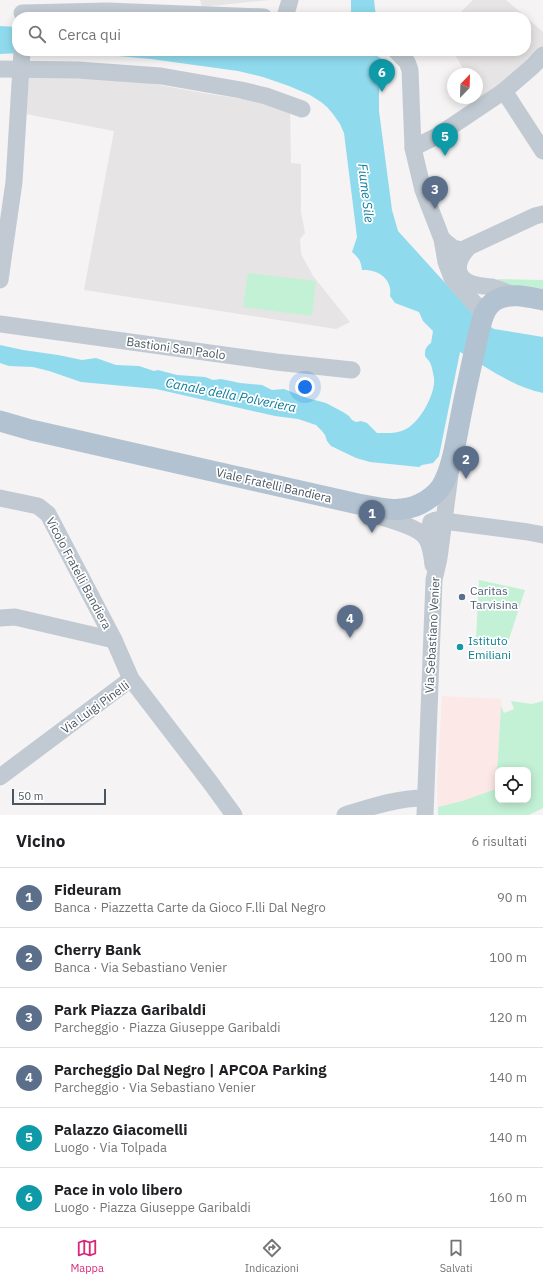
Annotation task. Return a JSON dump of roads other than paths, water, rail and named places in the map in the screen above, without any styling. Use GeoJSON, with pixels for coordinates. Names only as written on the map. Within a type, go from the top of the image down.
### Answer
{"type":"FeatureCollection","features":[{"type":"Feature","properties":{"kind":"main road"},"geometry":{"type":"LineString","coordinates":[[484,314],[486,309],[496,300],[505,296],[543,300]]}},
{"type":"Feature","properties":{"kind":"main road","name":"Viale Fratelli Bandiera"},"geometry":{"type":"LineString","coordinates":[[0,421],[30,430],[378,508],[397,510],[407,508],[421,504],[429,499],[441,487],[445,480],[452,456],[466,387],[484,314]]}},
{"type":"Feature","properties":{"kind":"main road"},"geometry":{"type":"LineString","coordinates":[[0,430],[30,430]]}},
{"type":"Feature","properties":{"kind":"street"},"geometry":{"type":"LineString","coordinates":[[286,12],[290,0]]}},
{"type":"Feature","properties":{"kind":"street"},"geometry":{"type":"LineString","coordinates":[[22,10],[105,6],[192,12]]}},
{"type":"Feature","properties":{"kind":"street"},"geometry":{"type":"LineString","coordinates":[[413,148],[437,136],[504,90],[533,66],[543,55]]}},
{"type":"Feature","properties":{"kind":"street"},"geometry":{"type":"LineString","coordinates":[[401,56],[407,62],[410,70],[413,148],[423,190],[442,239],[446,262],[452,278],[484,314]]}},
{"type":"Feature","properties":{"kind":"street"},"geometry":{"type":"LineString","coordinates":[[0,280],[14,182],[22,59]]}},
{"type":"Feature","properties":{"kind":"street"},"geometry":{"type":"LineString","coordinates":[[0,69],[22,59],[78,70],[161,76],[247,92],[272,98],[302,109]]}},
{"type":"Feature","properties":{"kind":"street"},"geometry":{"type":"LineString","coordinates":[[504,90],[543,151]]}},
{"type":"Feature","properties":{"kind":"street"},"geometry":{"type":"LineString","coordinates":[[442,239],[453,248],[462,250],[467,249],[535,216],[543,214]]}},
{"type":"Feature","properties":{"kind":"street"},"geometry":{"type":"LineString","coordinates":[[467,249],[461,256],[458,264],[458,269],[462,277],[471,284],[492,287],[516,296]]}},
{"type":"Feature","properties":{"kind":"street","name":"Bastioni San Paolo"},"geometry":{"type":"LineString","coordinates":[[0,324],[268,361],[352,370]]}},
{"type":"Feature","properties":{"kind":"street","name":"Via Sebastiano Venier"},"geometry":{"type":"LineString","coordinates":[[425,815],[434,580],[439,558],[430,529],[452,456]]}},
{"type":"Feature","properties":{"kind":"street"},"geometry":{"type":"LineString","coordinates":[[302,491],[430,529],[528,532],[543,536]]}},
{"type":"Feature","properties":{"kind":"street","name":"Vicolo Fratelli Bandiera"},"geometry":{"type":"LineString","coordinates":[[0,498],[38,506],[48,514],[114,640],[131,679]]}},
{"type":"Feature","properties":{"kind":"street"},"geometry":{"type":"LineString","coordinates":[[0,618],[15,617],[114,640]]}},
{"type":"Feature","properties":{"kind":"street","name":"Via Luigi Pinelli"},"geometry":{"type":"LineString","coordinates":[[0,778],[131,679],[234,815]]}},
{"type":"Feature","properties":{"kind":"street"},"geometry":{"type":"LineString","coordinates":[[345,815],[394,801],[409,798],[425,798]]}},
{"type":"Feature","properties":{"kind":"water"},"geometry":{"type":"Polygon","coordinates":[[[351,0],[374,0],[375,12],[351,12],[351,0]]]}},
{"type":"Feature","properties":{"kind":"water"},"geometry":{"type":"Polygon","coordinates":[[[0,26],[12,27],[12,53],[0,54],[0,26]]]}},
{"type":"Feature","properties":{"kind":"water"},"geometry":{"type":"Polygon","coordinates":[[[118,56],[377,56],[382,59],[383,65],[379,92],[379,111],[392,210],[398,231],[476,317],[494,329],[543,337],[543,393],[521,386],[500,376],[460,352],[439,456],[433,463],[419,467],[370,462],[356,458],[331,446],[325,435],[316,425],[298,419],[275,416],[156,389],[81,382],[33,367],[9,366],[0,363],[0,345],[82,360],[96,358],[116,365],[139,366],[154,371],[158,370],[177,375],[205,377],[213,380],[221,379],[240,383],[262,385],[272,390],[284,389],[307,398],[326,403],[343,412],[356,422],[361,421],[367,423],[377,433],[398,432],[410,427],[421,415],[429,400],[434,385],[434,378],[432,367],[425,356],[425,351],[431,343],[433,331],[423,321],[419,312],[395,303],[390,296],[387,280],[379,273],[374,271],[362,270],[359,260],[352,252],[357,237],[344,133],[333,114],[321,102],[310,95],[263,77],[238,71],[118,56]]]}},
{"type":"Feature","properties":{"kind":"place","name":"Pace in volo libero"},"geometry":{"type":"Point","coordinates":[382,92]}},
{"type":"Feature","properties":{"kind":"place","name":"Palazzo Giacomelli"},"geometry":{"type":"Point","coordinates":[445,156]}},
{"type":"Feature","properties":{"kind":"place","name":"Park Piazza Garibaldi"},"geometry":{"type":"Point","coordinates":[435,209]}},
{"type":"Feature","properties":{"kind":"place","name":"Cherry Bank"},"geometry":{"type":"Point","coordinates":[466,479]}},
{"type":"Feature","properties":{"kind":"place","name":"Fideuram"},"geometry":{"type":"Point","coordinates":[372,533]}},
{"type":"Feature","properties":{"kind":"place","name":"Caritas Tarvisina"},"geometry":{"type":"Point","coordinates":[462,597]}},
{"type":"Feature","properties":{"kind":"place","name":"Parcheggio Dal Negro | APCOA Parking"},"geometry":{"type":"Point","coordinates":[350,638]}},
{"type":"Feature","properties":{"kind":"place","name":"Istituto Emiliani"},"geometry":{"type":"Point","coordinates":[460,647]}},
{"type":"Feature","properties":{"kind":"water label","name":"Fiume Sile"},"geometry":{"type":"Point","coordinates":[366,193]}},
{"type":"Feature","properties":{"kind":"water label","name":"Canale della Polveriera"},"geometry":{"type":"Point","coordinates":[231,395]}}]}
